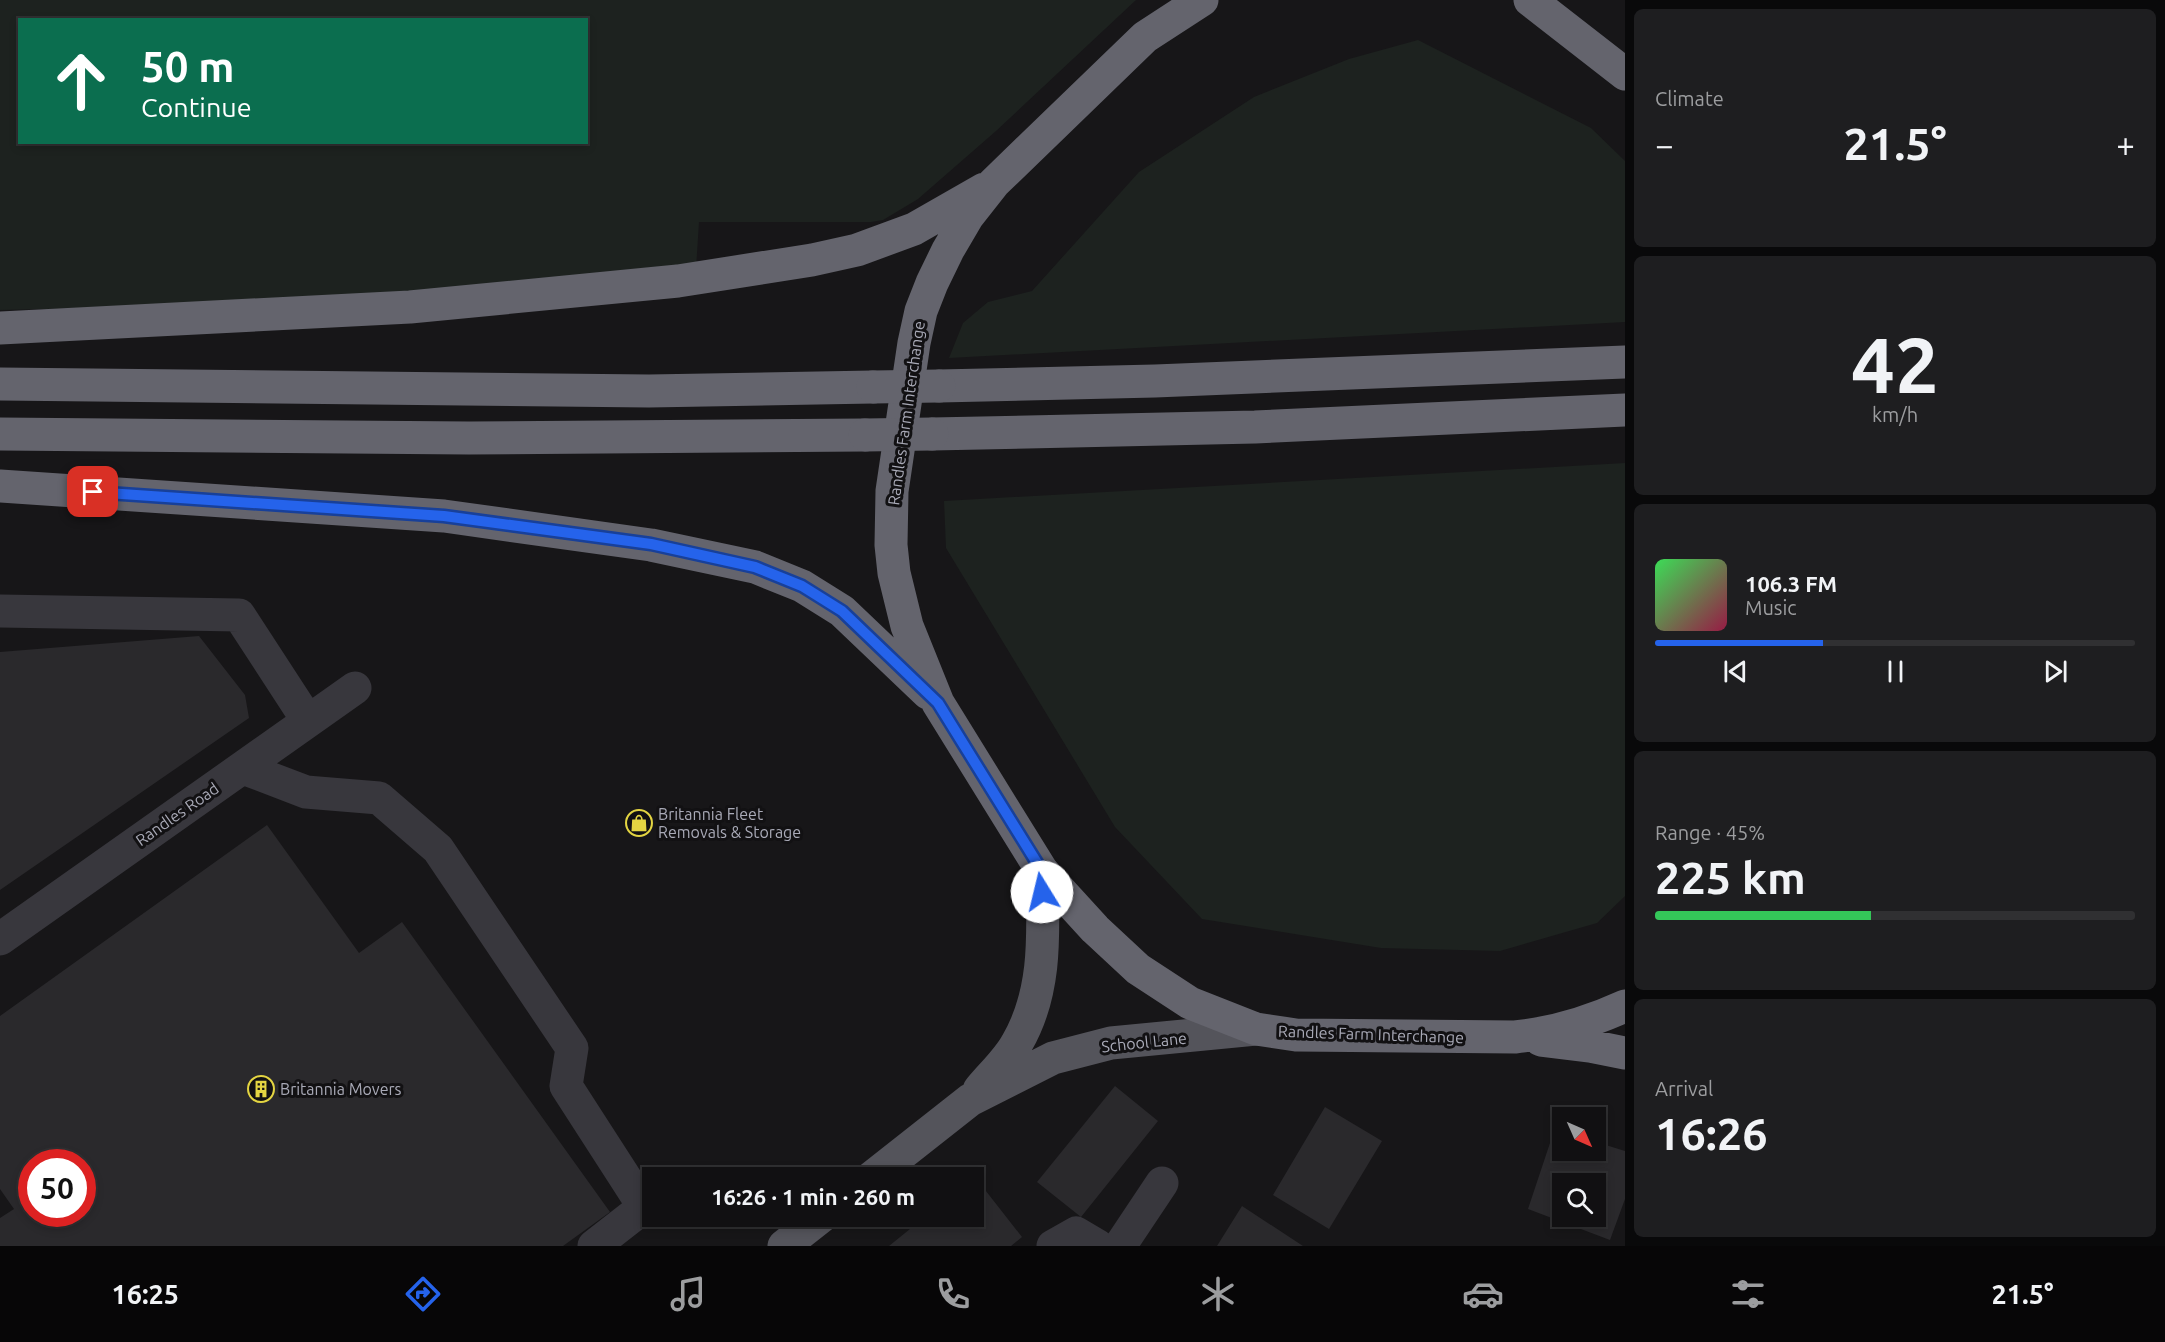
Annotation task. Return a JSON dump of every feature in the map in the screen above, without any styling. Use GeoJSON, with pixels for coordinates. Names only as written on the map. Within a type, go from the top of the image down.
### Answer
{"type":"FeatureCollection","features":[{"type":"Feature","properties":{"kind":"highway"},"geometry":{"type":"LineString","coordinates":[[1145,37],[1180,0]]}},
{"type":"Feature","properties":{"kind":"highway","name":"Randles Farm Interchange"},"geometry":{"type":"LineString","coordinates":[[1202,0],[1145,37],[994,183],[968,216],[948,250],[921,311],[914,343],[892,491],[891,545],[900,600],[907,626],[938,703],[1042,871],[1095,929],[1138,969],[1190,1003],[1256,1029],[1296,1035],[1515,1037],[1563,1029],[1625,1006]]}},
{"type":"Feature","properties":{"kind":"highway"},"geometry":{"type":"LineString","coordinates":[[1534,1],[1625,74]]}},
{"type":"Feature","properties":{"kind":"highway"},"geometry":{"type":"LineString","coordinates":[[0,328],[410,307],[678,281],[812,260],[857,250],[914,229],[994,183]]}},
{"type":"Feature","properties":{"kind":"highway"},"geometry":{"type":"LineString","coordinates":[[0,384],[649,391],[1179,380],[1625,362]]}},
{"type":"Feature","properties":{"kind":"highway"},"geometry":{"type":"LineString","coordinates":[[0,434],[457,438],[865,435],[1255,427],[1625,410]]}},
{"type":"Feature","properties":{"kind":"highway"},"geometry":{"type":"LineString","coordinates":[[0,486],[444,516],[651,544],[755,567],[802,586],[842,611],[938,703]]}},
{"type":"Feature","properties":{"kind":"highway"},"geometry":{"type":"LineString","coordinates":[[1515,1037],[1590,1046],[1625,1053]]}},
{"type":"Feature","properties":{"kind":"main road","name":"School Lane"},"geometry":{"type":"LineString","coordinates":[[886,1167],[970,1100],[1017,1044],[1034,1006],[1043,956],[1042,871]]}},
{"type":"Feature","properties":{"kind":"main road","name":"School Lane"},"geometry":{"type":"LineString","coordinates":[[970,1100],[1053,1058],[1102,1045],[1256,1029]]}},
{"type":"Feature","properties":{"kind":"main road"},"geometry":{"type":"LineString","coordinates":[[784,1246],[808,1227]]}},
{"type":"Feature","properties":{"kind":"street"},"geometry":{"type":"LineString","coordinates":[[0,611],[239,615],[308,721]]}},
{"type":"Feature","properties":{"kind":"street","name":"Randles Road"},"geometry":{"type":"LineString","coordinates":[[0,939],[355,688]]}},
{"type":"Feature","properties":{"kind":"street"},"geometry":{"type":"LineString","coordinates":[[243,768],[306,792],[379,798],[438,849],[572,1048],[566,1086],[644,1207],[594,1246]]}},
{"type":"Feature","properties":{"kind":"street"},"geometry":{"type":"LineString","coordinates":[[1120,1246],[1162,1183]]}},
{"type":"Feature","properties":{"kind":"street"},"geometry":{"type":"LineString","coordinates":[[1053,1246],[1076,1233],[1098,1246]]}},
{"type":"Feature","properties":{"kind":"shaded area"},"geometry":{"type":"Polygon","coordinates":[[[0,0],[1136,0],[996,131],[918,199],[883,220],[871,222],[699,222],[696,269],[287,302],[0,310],[0,0]]]}},
{"type":"Feature","properties":{"kind":"shaded area"},"geometry":{"type":"Polygon","coordinates":[[[1418,40],[1591,128],[1625,161],[1625,322],[949,358],[963,323],[988,302],[1032,291],[1139,172],[1254,97],[1349,59],[1418,40]]]}},
{"type":"Feature","properties":{"kind":"shaded area"},"geometry":{"type":"Polygon","coordinates":[[[1625,463],[1625,896],[1597,923],[1500,951],[1381,948],[1202,919],[1115,827],[946,548],[944,501],[1625,463]]]}},
{"type":"Feature","properties":{"kind":"building"},"geometry":{"type":"Polygon","coordinates":[[[199,636],[245,695],[249,718],[0,890],[0,652],[199,636]]]}},
{"type":"Feature","properties":{"kind":"building","name":"Britannia Movers"},"geometry":{"type":"Polygon","coordinates":[[[267,825],[359,953],[402,922],[610,1212],[563,1246],[0,1246],[0,1218],[14,1209],[0,1189],[0,1016],[267,825]]]}},
{"type":"Feature","properties":{"kind":"building"},"geometry":{"type":"Polygon","coordinates":[[[1115,1086],[1158,1121],[1081,1217],[1037,1182],[1115,1086]]]}},
{"type":"Feature","properties":{"kind":"building"},"geometry":{"type":"Polygon","coordinates":[[[1325,1107],[1382,1141],[1329,1229],[1273,1195],[1325,1107]]]}},
{"type":"Feature","properties":{"kind":"building"},"geometry":{"type":"Polygon","coordinates":[[[1552,1137],[1552,1161],[1606,1161],[1606,1145],[1625,1151],[1625,1199],[1610,1240],[1576,1227],[1606,1227],[1606,1173],[1552,1173],[1552,1218],[1528,1209],[1552,1137]]]}},
{"type":"Feature","properties":{"kind":"building"},"geometry":{"type":"Polygon","coordinates":[[[984,1188],[1022,1237],[1011,1246],[889,1246],[912,1227],[984,1227],[984,1188]]]}},
{"type":"Feature","properties":{"kind":"building"},"geometry":{"type":"Polygon","coordinates":[[[1242,1206],[1303,1246],[1217,1246],[1242,1206]]]}},
{"type":"Feature","properties":{"kind":"place","name":"Britannia Fleet Removals & Storage"},"geometry":{"type":"Point","coordinates":[639,823]}},
{"type":"Feature","properties":{"kind":"place","name":"Britannia Movers"},"geometry":{"type":"Point","coordinates":[261,1089]}},
{"type":"Feature","properties":{"kind":"route"},"geometry":{"type":"LineString","coordinates":[[93,492],[444,516],[651,544],[755,567],[802,586],[842,611],[938,703],[1042,871],[1042,892]]}}]}
